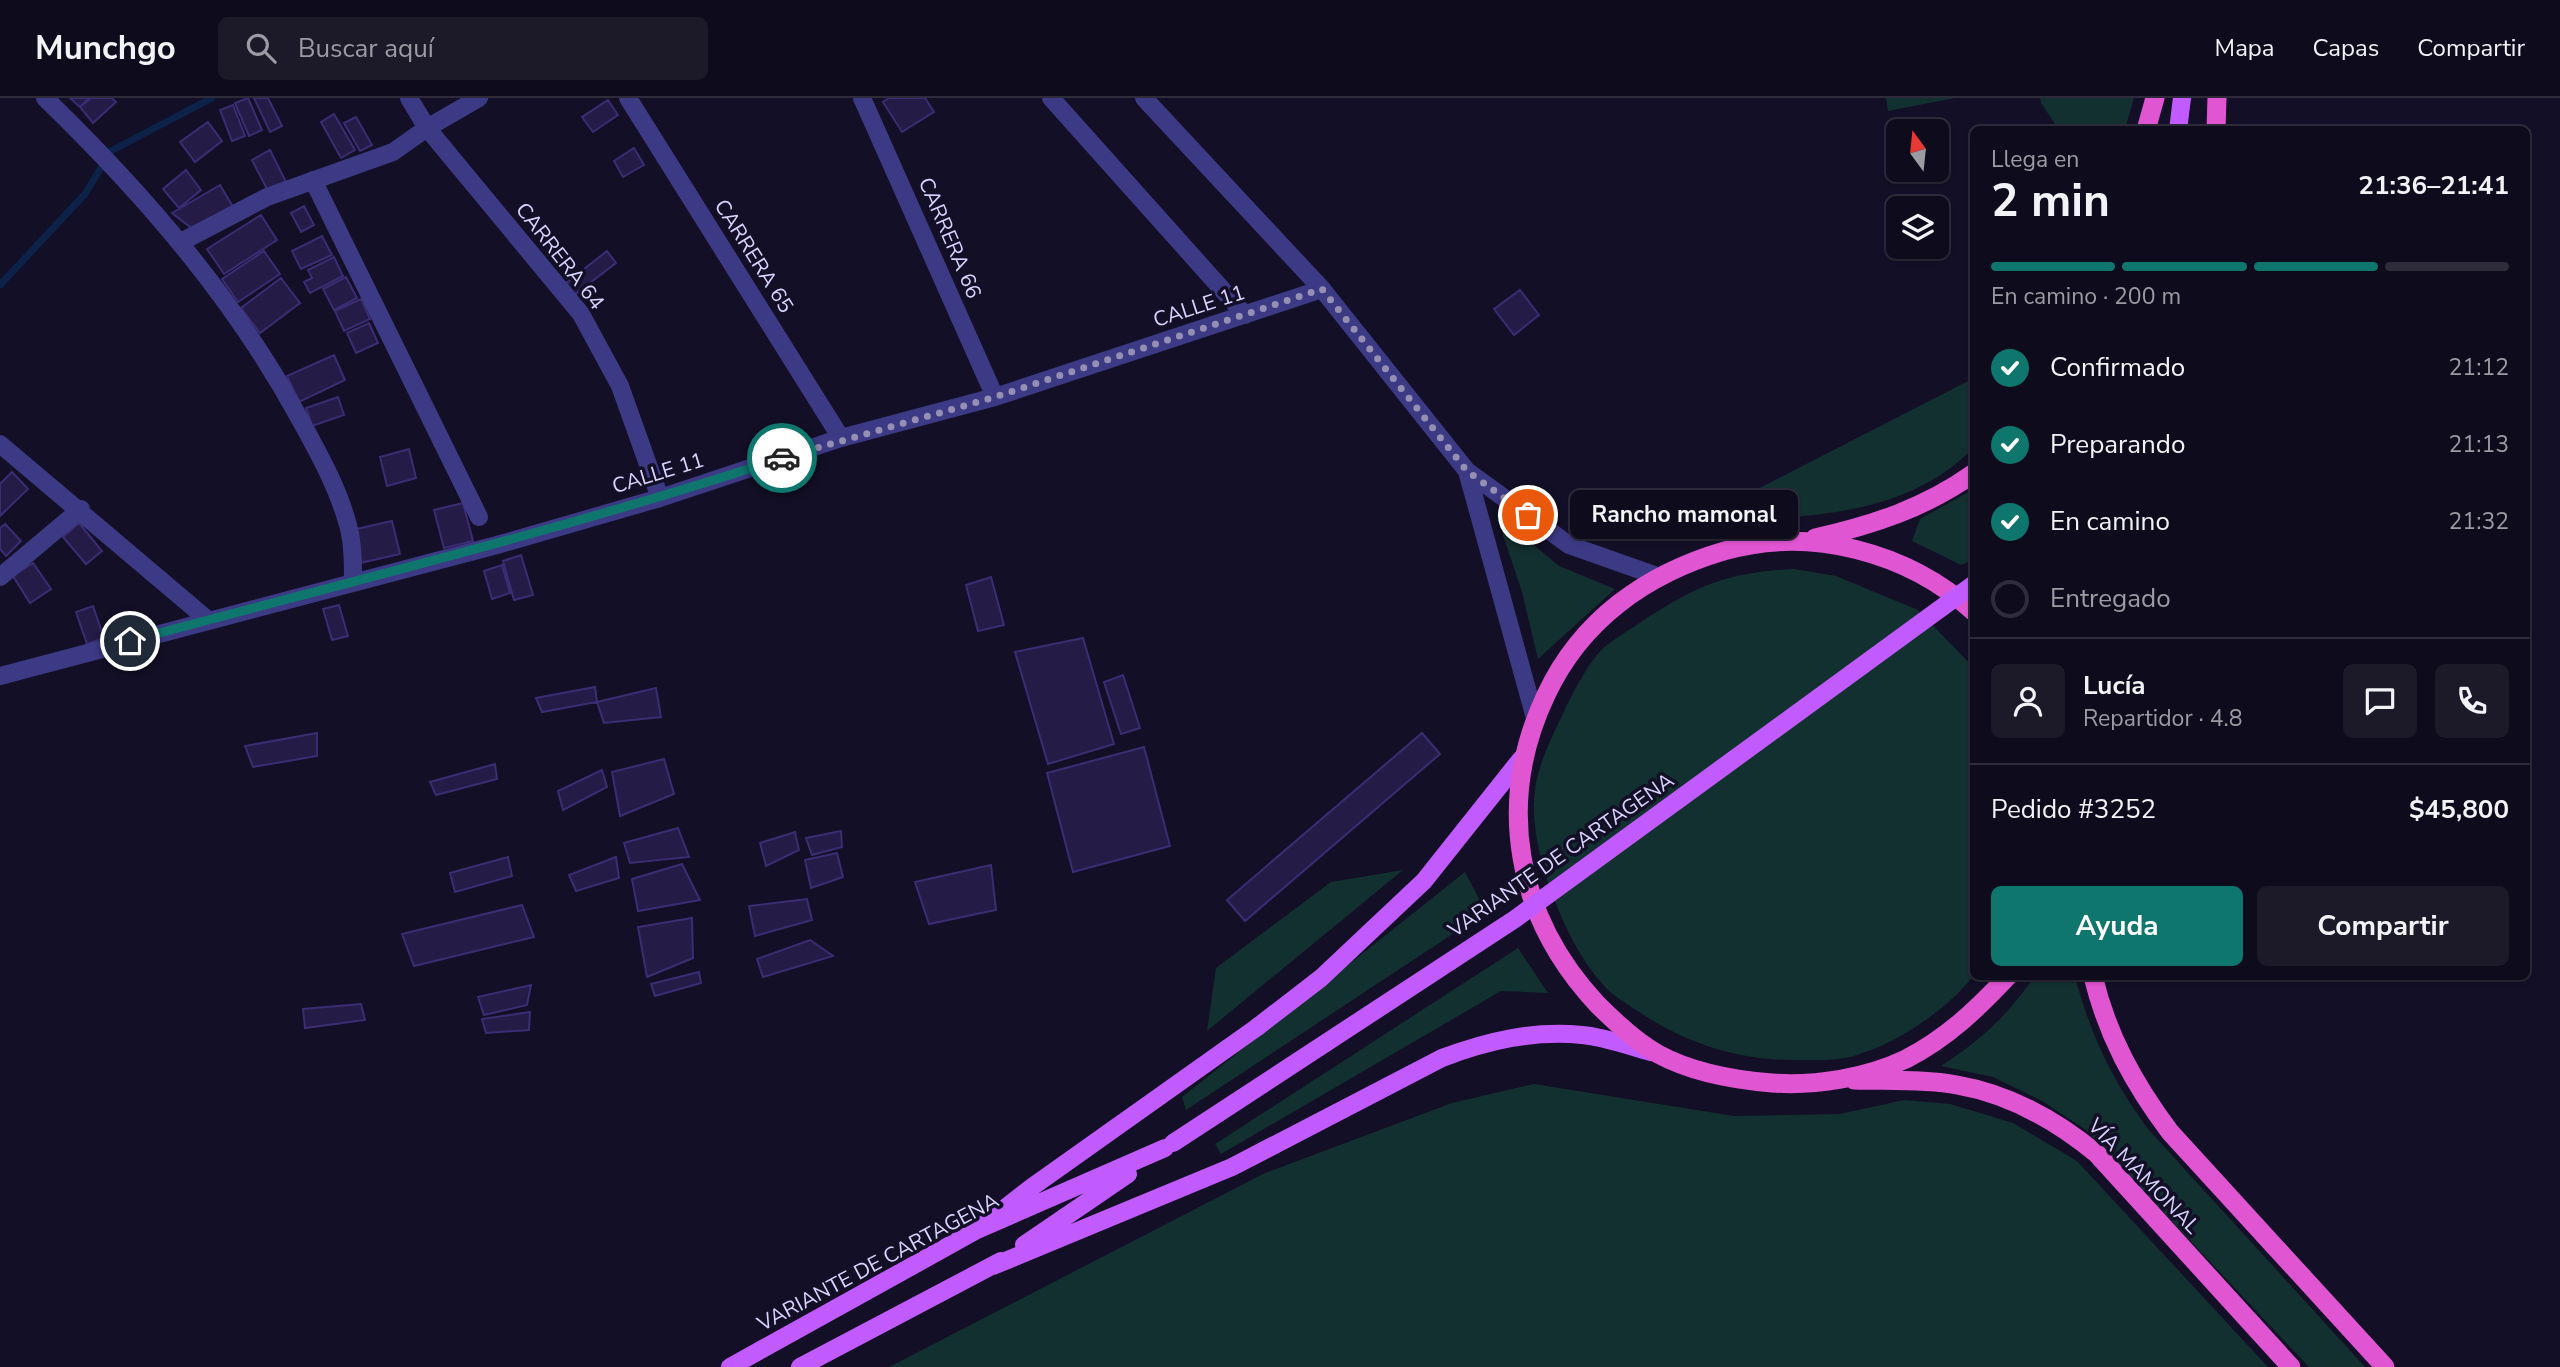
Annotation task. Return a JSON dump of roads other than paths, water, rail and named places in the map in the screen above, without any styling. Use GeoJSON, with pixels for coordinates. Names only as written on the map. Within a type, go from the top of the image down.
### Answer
{"type":"FeatureCollection","features":[{"type":"Feature","properties":{"kind":"highway"},"geometry":{"type":"LineString","coordinates":[[2147,126],[2155,98]]}},
{"type":"Feature","properties":{"kind":"highway"},"geometry":{"type":"LineString","coordinates":[[2216,126],[2217,98]]}},
{"type":"Feature","properties":{"kind":"highway"},"geometry":{"type":"LineString","coordinates":[[1970,476],[1949,491],[1912,510],[1872,526],[1803,541],[1743,545],[1686,562],[1657,576],[1617,603],[1583,636],[1555,675],[1535,718],[1521,759],[1517,817],[1524,874],[1542,928],[1572,976],[1611,1018],[1657,1054],[1701,1070],[1746,1081],[1793,1084],[1839,1080],[1905,1059],[1964,1023],[2004,980]]}},
{"type":"Feature","properties":{"kind":"highway"},"geometry":{"type":"LineString","coordinates":[[1803,541],[1856,549],[1908,567],[1954,594],[1970,608]]}},
{"type":"Feature","properties":{"kind":"highway"},"geometry":{"type":"LineString","coordinates":[[2094,980],[2115,1042],[2138,1090],[2170,1132],[2385,1367]]}},
{"type":"Feature","properties":{"kind":"highway","name":"VÍA MAMONAL"},"geometry":{"type":"LineString","coordinates":[[1839,1080],[1958,1085],[2027,1108],[2068,1130],[2097,1154],[2291,1367]]}},
{"type":"Feature","properties":{"kind":"main road"},"geometry":{"type":"LineString","coordinates":[[2178,126],[2182,98]]}},
{"type":"Feature","properties":{"kind":"main road","name":"VARIANTE DE CARTAGENA"},"geometry":{"type":"LineString","coordinates":[[800,1367],[993,1266],[1169,1146],[1515,919],[1970,587]]}},
{"type":"Feature","properties":{"kind":"main road"},"geometry":{"type":"LineString","coordinates":[[978,1230],[1032,1187],[1256,1028],[1321,978],[1424,881],[1521,759]]}},
{"type":"Feature","properties":{"kind":"main road"},"geometry":{"type":"LineString","coordinates":[[993,1266],[1232,1167],[1442,1058],[1477,1045],[1518,1036],[1584,1035],[1657,1054]]}},
{"type":"Feature","properties":{"kind":"main road","name":"VARIANTE DE CARTAGENA"},"geometry":{"type":"LineString","coordinates":[[730,1367],[978,1230],[1169,1146]]}},
{"type":"Feature","properties":{"kind":"street"},"geometry":{"type":"LineString","coordinates":[[45,98],[117,168],[181,242],[250,336],[287,395],[330,475],[348,526],[354,583]]}},
{"type":"Feature","properties":{"kind":"street","name":"CARRERA 64"},"geometry":{"type":"LineString","coordinates":[[409,98],[427,128],[581,314],[620,386],[660,498]]}},
{"type":"Feature","properties":{"kind":"street"},"geometry":{"type":"LineString","coordinates":[[181,242],[267,197],[355,168],[393,152],[427,128],[479,98]]}},
{"type":"Feature","properties":{"kind":"street","name":"CARRERA 65"},"geometry":{"type":"LineString","coordinates":[[628,98],[841,438]]}},
{"type":"Feature","properties":{"kind":"street","name":"CARRERA 66"},"geometry":{"type":"LineString","coordinates":[[862,98],[995,397]]}},
{"type":"Feature","properties":{"kind":"street"},"geometry":{"type":"LineString","coordinates":[[1051,98],[1245,315]]}},
{"type":"Feature","properties":{"kind":"street"},"geometry":{"type":"LineString","coordinates":[[1144,98],[1322,289],[1467,471],[1569,545],[1657,576]]}},
{"type":"Feature","properties":{"kind":"street"},"geometry":{"type":"LineString","coordinates":[[313,180],[479,517]]}},
{"type":"Feature","properties":{"kind":"street","name":"CALLE 11"},"geometry":{"type":"LineString","coordinates":[[0,676],[354,583],[660,498],[841,438],[995,397],[1322,289]]}},
{"type":"Feature","properties":{"kind":"street"},"geometry":{"type":"LineString","coordinates":[[0,444],[81,509],[208,620]]}},
{"type":"Feature","properties":{"kind":"street"},"geometry":{"type":"LineString","coordinates":[[1467,471],[1535,718]]}},
{"type":"Feature","properties":{"kind":"street"},"geometry":{"type":"LineString","coordinates":[[0,577],[81,509]]}},
{"type":"Feature","properties":{"kind":"waterway"},"geometry":{"type":"LineString","coordinates":[[0,285],[85,194],[111,151],[212,98]]}},
{"type":"Feature","properties":{"kind":"place","name":"Rancho mamonal"},"geometry":{"type":"Point","coordinates":[1528,515]}}]}
